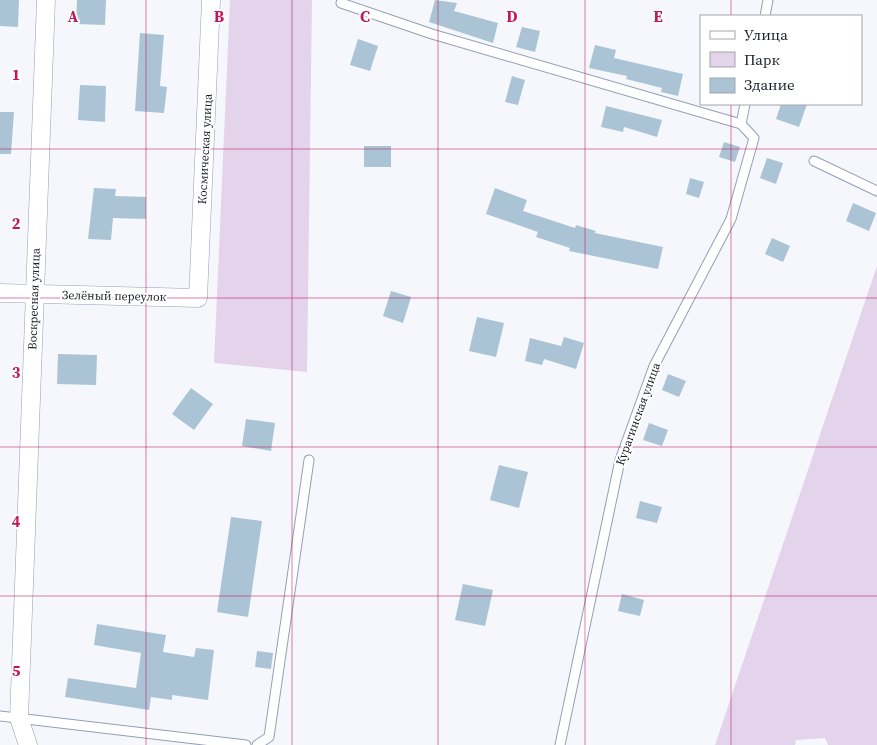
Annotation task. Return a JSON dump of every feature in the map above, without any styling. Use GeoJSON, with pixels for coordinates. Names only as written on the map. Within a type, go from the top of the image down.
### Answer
{"type":"FeatureCollection","features":[{"type":"Feature","properties":{"kind":"street","name":"Воскресная улица"},"geometry":{"type":"LineString","coordinates":[[18,718],[46,0]]}},
{"type":"Feature","properties":{"kind":"street","name":"Космическая улица"},"geometry":{"type":"LineString","coordinates":[[198,298],[211,0]]}},
{"type":"Feature","properties":{"kind":"street","name":"Зелёный переулок"},"geometry":{"type":"LineString","coordinates":[[0,293],[198,298]]}},
{"type":"Feature","properties":{"kind":"street"},"geometry":{"type":"LineString","coordinates":[[18,718],[28,745]]}},
{"type":"Feature","properties":{"kind":"lane"},"geometry":{"type":"LineString","coordinates":[[765,15],[768,0]]}},
{"type":"Feature","properties":{"kind":"lane"},"geometry":{"type":"LineString","coordinates":[[341,3],[432,34],[741,124],[745,105]]}},
{"type":"Feature","properties":{"kind":"lane","name":"Курагинская улица"},"geometry":{"type":"LineString","coordinates":[[560,745],[620,460],[654,366],[731,219],[754,138],[741,124]]}},
{"type":"Feature","properties":{"kind":"lane"},"geometry":{"type":"LineString","coordinates":[[814,161],[877,191]]}},
{"type":"Feature","properties":{"kind":"lane"},"geometry":{"type":"LineString","coordinates":[[258,745],[268,737],[309,460]]}},
{"type":"Feature","properties":{"kind":"lane"},"geometry":{"type":"LineString","coordinates":[[0,716],[246,745]]}},
{"type":"Feature","properties":{"kind":"green space"},"geometry":{"type":"Polygon","coordinates":[[[230,0],[312,0],[307,372],[214,363],[230,0]]]}},
{"type":"Feature","properties":{"kind":"green space"},"geometry":{"type":"Polygon","coordinates":[[[877,266],[877,745],[828,745],[825,738],[796,740],[795,745],[715,745],[877,266]]]}},
{"type":"Feature","properties":{"kind":"building"},"geometry":{"type":"Polygon","coordinates":[[[0,0],[19,0],[18,27],[0,26],[0,0]]]}},
{"type":"Feature","properties":{"kind":"building"},"geometry":{"type":"Polygon","coordinates":[[[77,0],[106,0],[105,25],[76,24],[77,0]]]}},
{"type":"Feature","properties":{"kind":"building"},"geometry":{"type":"Polygon","coordinates":[[[435,0],[457,3],[454,11],[498,23],[493,43],[429,22],[435,0]]]}},
{"type":"Feature","properties":{"kind":"building"},"geometry":{"type":"Polygon","coordinates":[[[522,27],[540,31],[535,52],[516,47],[522,27]]]}},
{"type":"Feature","properties":{"kind":"building"},"geometry":{"type":"Polygon","coordinates":[[[140,33],[164,35],[160,86],[167,87],[164,113],[135,111],[140,33]]]}},
{"type":"Feature","properties":{"kind":"building"},"geometry":{"type":"Polygon","coordinates":[[[358,39],[378,46],[370,71],[350,65],[358,39]]]}},
{"type":"Feature","properties":{"kind":"building"},"geometry":{"type":"Polygon","coordinates":[[[595,45],[616,50],[614,58],[683,74],[678,96],[661,92],[662,88],[626,79],[627,76],[589,68],[595,45]]]}},
{"type":"Feature","properties":{"kind":"building"},"geometry":{"type":"Polygon","coordinates":[[[512,76],[525,80],[518,105],[505,102],[512,76]]]}},
{"type":"Feature","properties":{"kind":"building"},"geometry":{"type":"Polygon","coordinates":[[[80,85],[106,86],[105,122],[78,120],[80,85]]]}},
{"type":"Feature","properties":{"kind":"building"},"geometry":{"type":"Polygon","coordinates":[[[781,105],[807,105],[799,127],[776,119],[781,105]]]}},
{"type":"Feature","properties":{"kind":"building"},"geometry":{"type":"Polygon","coordinates":[[[606,106],[662,120],[657,137],[624,127],[623,132],[601,127],[606,106]]]}},
{"type":"Feature","properties":{"kind":"building"},"geometry":{"type":"Polygon","coordinates":[[[0,112],[14,112],[11,154],[0,154],[0,112]]]}},
{"type":"Feature","properties":{"kind":"building"},"geometry":{"type":"Polygon","coordinates":[[[724,142],[740,147],[735,162],[719,157],[724,142]]]}},
{"type":"Feature","properties":{"kind":"building"},"geometry":{"type":"Polygon","coordinates":[[[364,146],[391,146],[391,167],[364,167],[364,146]]]}},
{"type":"Feature","properties":{"kind":"building"},"geometry":{"type":"Polygon","coordinates":[[[767,158],[783,163],[776,184],[760,178],[767,158]]]}},
{"type":"Feature","properties":{"kind":"building"},"geometry":{"type":"Polygon","coordinates":[[[690,178],[704,182],[699,198],[686,194],[690,178]]]}},
{"type":"Feature","properties":{"kind":"building"},"geometry":{"type":"Polygon","coordinates":[[[94,188],[116,189],[115,196],[146,197],[146,219],[113,218],[111,240],[88,239],[94,188]]]}},
{"type":"Feature","properties":{"kind":"building"},"geometry":{"type":"Polygon","coordinates":[[[495,188],[527,200],[523,211],[575,228],[576,225],[596,231],[595,233],[663,247],[658,269],[569,251],[570,248],[536,237],[538,232],[486,214],[495,188]]]}},
{"type":"Feature","properties":{"kind":"building"},"geometry":{"type":"Polygon","coordinates":[[[853,203],[876,213],[869,231],[846,221],[853,203]]]}},
{"type":"Feature","properties":{"kind":"building"},"geometry":{"type":"Polygon","coordinates":[[[772,238],[790,246],[783,262],[765,254],[772,238]]]}},
{"type":"Feature","properties":{"kind":"building"},"geometry":{"type":"Polygon","coordinates":[[[391,291],[411,297],[403,323],[383,316],[391,291]]]}},
{"type":"Feature","properties":{"kind":"building"},"geometry":{"type":"Polygon","coordinates":[[[477,317],[504,323],[496,357],[469,351],[477,317]]]}},
{"type":"Feature","properties":{"kind":"building"},"geometry":{"type":"Polygon","coordinates":[[[564,337],[584,343],[576,369],[544,359],[542,365],[525,361],[530,338],[561,346],[564,337]]]}},
{"type":"Feature","properties":{"kind":"building"},"geometry":{"type":"Polygon","coordinates":[[[58,354],[97,355],[96,385],[57,384],[58,354]]]}},
{"type":"Feature","properties":{"kind":"building"},"geometry":{"type":"Polygon","coordinates":[[[668,374],[686,381],[679,397],[662,390],[668,374]]]}},
{"type":"Feature","properties":{"kind":"building"},"geometry":{"type":"Polygon","coordinates":[[[191,388],[213,404],[194,430],[172,414],[191,388]]]}},
{"type":"Feature","properties":{"kind":"building"},"geometry":{"type":"Polygon","coordinates":[[[246,419],[275,423],[271,451],[242,446],[246,419]]]}},
{"type":"Feature","properties":{"kind":"building"},"geometry":{"type":"Polygon","coordinates":[[[649,423],[668,430],[662,446],[643,440],[649,423]]]}},
{"type":"Feature","properties":{"kind":"building"},"geometry":{"type":"Polygon","coordinates":[[[499,465],[528,472],[519,508],[490,500],[499,465]]]}},
{"type":"Feature","properties":{"kind":"building"},"geometry":{"type":"Polygon","coordinates":[[[640,501],[662,507],[657,523],[636,518],[640,501]]]}},
{"type":"Feature","properties":{"kind":"building"},"geometry":{"type":"Polygon","coordinates":[[[231,517],[262,521],[248,617],[217,612],[231,517]]]}},
{"type":"Feature","properties":{"kind":"building"},"geometry":{"type":"Polygon","coordinates":[[[463,584],[493,590],[485,626],[455,620],[463,584]]]}},
{"type":"Feature","properties":{"kind":"building"},"geometry":{"type":"Polygon","coordinates":[[[622,594],[644,600],[640,616],[618,611],[622,594]]]}},
{"type":"Feature","properties":{"kind":"building"},"geometry":{"type":"Polygon","coordinates":[[[97,624],[166,635],[163,652],[194,657],[196,648],[214,650],[208,700],[172,695],[172,700],[151,697],[149,710],[65,697],[68,678],[136,688],[141,653],[94,645],[97,624]]]}},
{"type":"Feature","properties":{"kind":"building"},"geometry":{"type":"Polygon","coordinates":[[[257,651],[273,653],[271,669],[255,667],[257,651]]]}}]}
